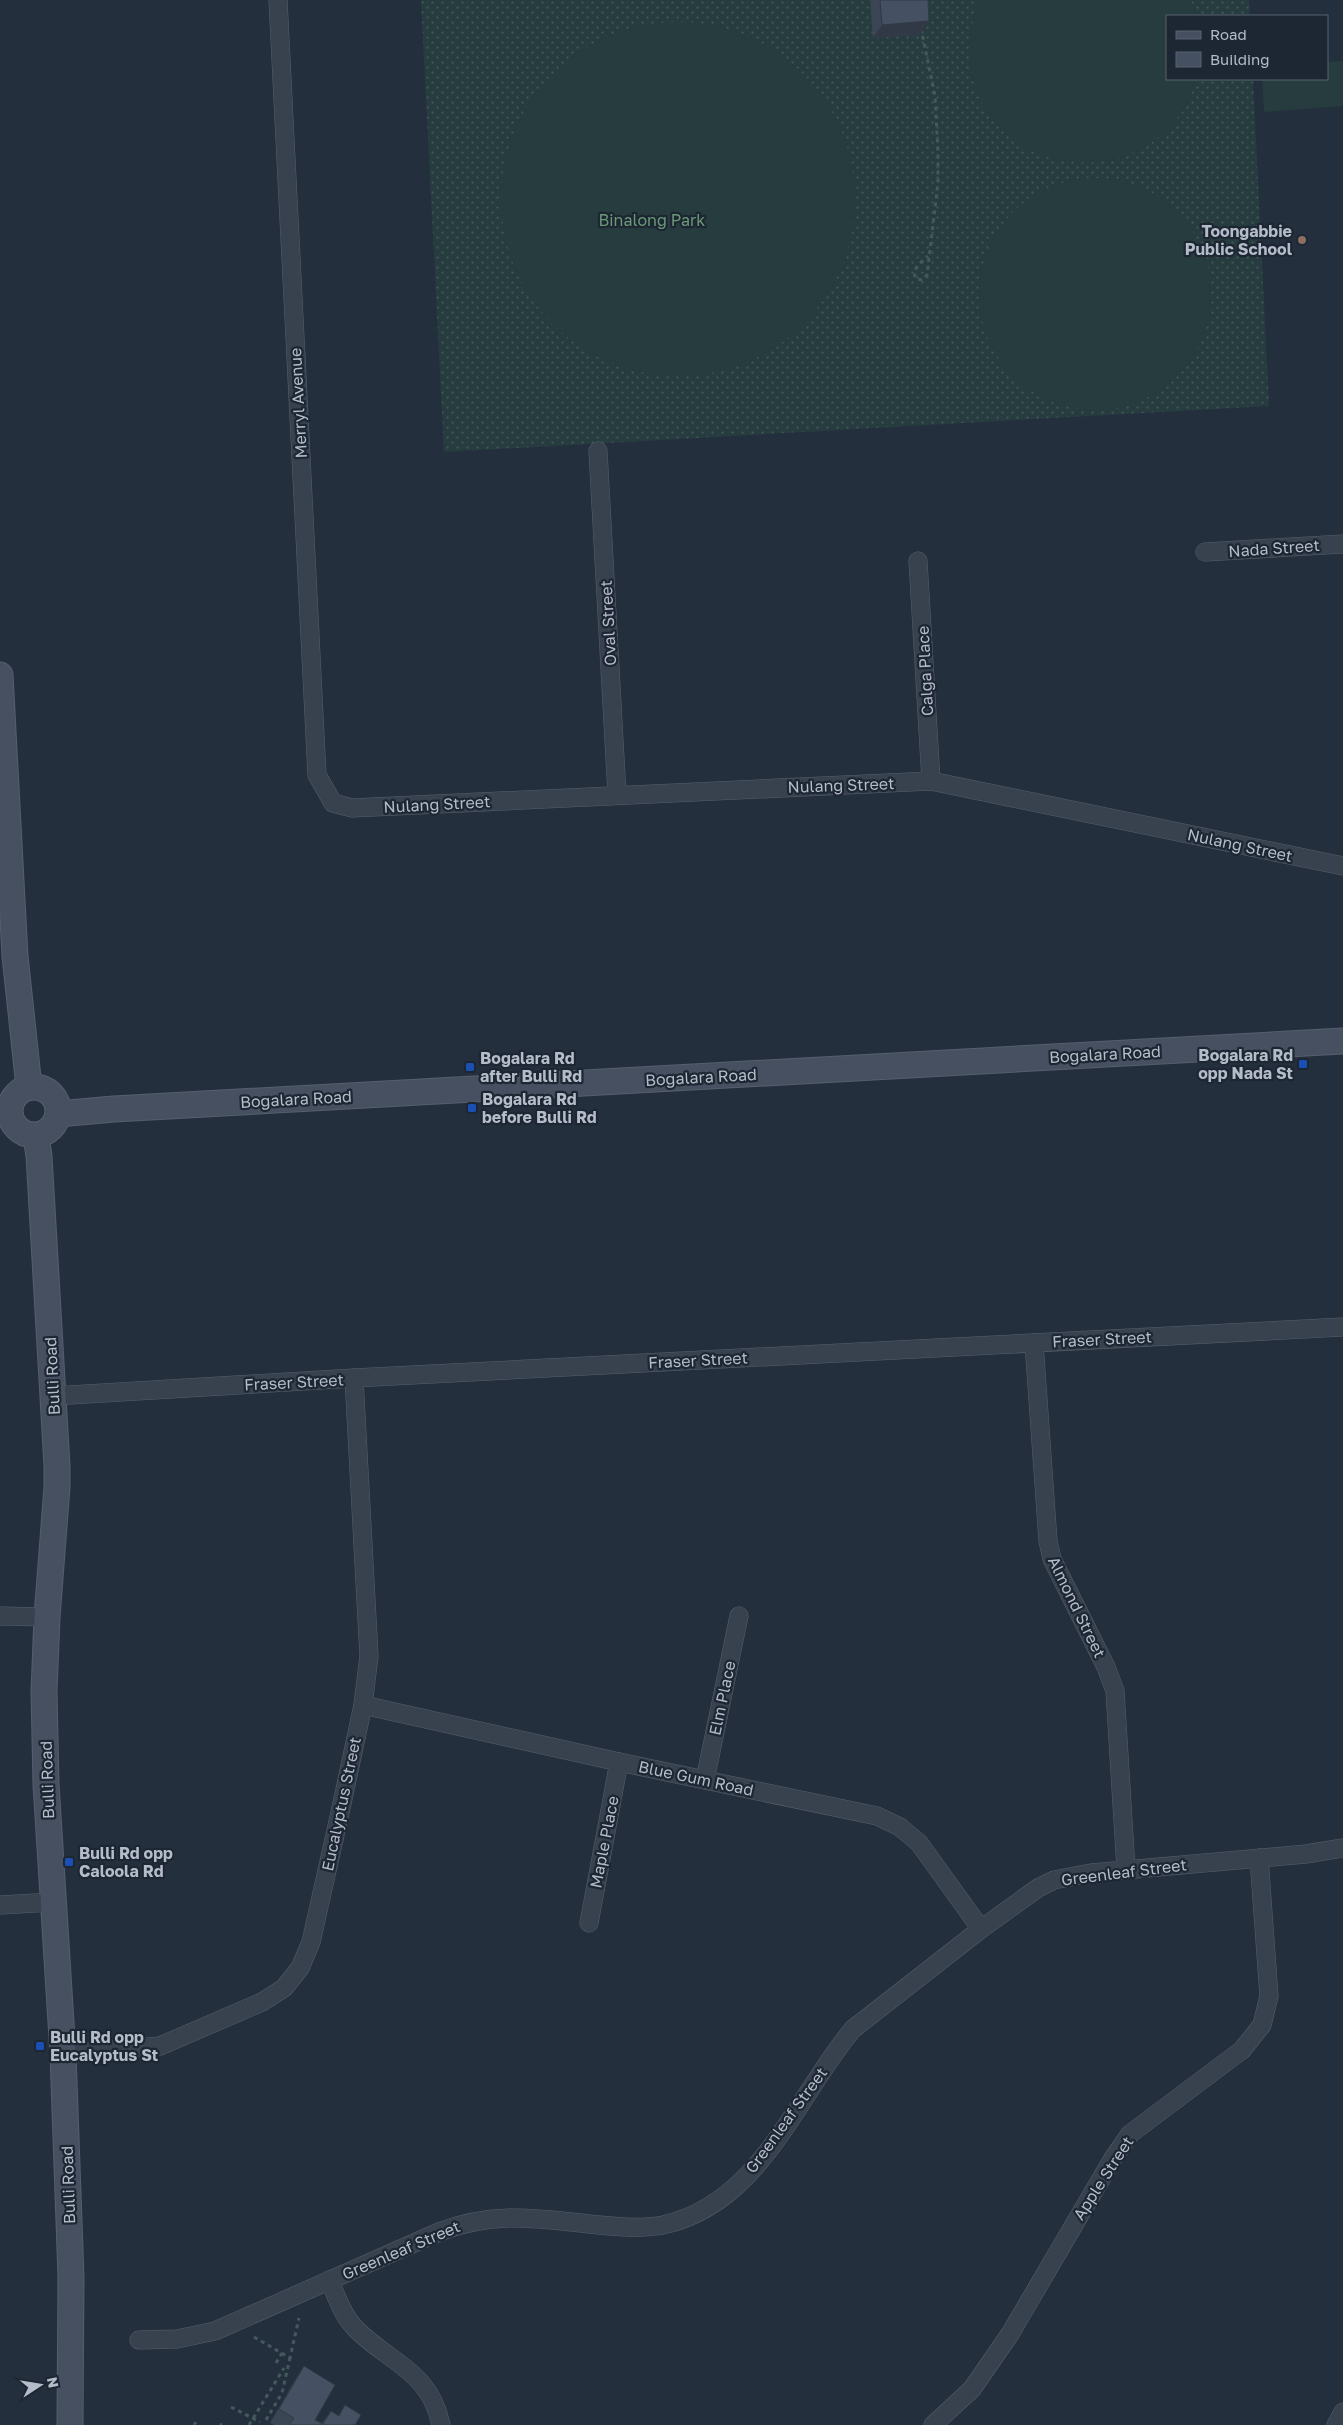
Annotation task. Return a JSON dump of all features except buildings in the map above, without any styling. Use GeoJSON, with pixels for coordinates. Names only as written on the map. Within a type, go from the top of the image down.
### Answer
{"type":"FeatureCollection","features":[{"type":"Feature","properties":{"kind":"street","name":"Merryl Avenue"},"geometry":{"type":"LineString","coordinates":[[278,0],[318,775],[333,803]]}},
{"type":"Feature","properties":{"kind":"street","name":"Oval Street"},"geometry":{"type":"LineString","coordinates":[[598,451],[617,795]]}},
{"type":"Feature","properties":{"kind":"street","name":"Nada Street"},"geometry":{"type":"LineString","coordinates":[[1205,552],[1343,544]]}},
{"type":"Feature","properties":{"kind":"street","name":"Calga Place"},"geometry":{"type":"LineString","coordinates":[[918,561],[931,781]]}},
{"type":"Feature","properties":{"kind":"street"},"geometry":{"type":"LineString","coordinates":[[0,675],[15,956],[29,1087]]}},
{"type":"Feature","properties":{"kind":"street","name":"Nulang Street"},"geometry":{"type":"LineString","coordinates":[[333,803],[352,808],[931,781],[1343,866]]}},
{"type":"Feature","properties":{"kind":"street","name":"Bogalara Road"},"geometry":{"type":"LineString","coordinates":[[58,1114],[114,1109],[1343,1042]]}},
{"type":"Feature","properties":{"kind":"street"},"geometry":{"type":"LineString","coordinates":[[29,1087],[39,1087],[48,1091],[58,1106],[57,1121],[48,1132],[36,1136],[25,1134],[16,1128],[5,1109],[20,1091],[29,1087]]}},
{"type":"Feature","properties":{"kind":"street","name":"Bulli Road"},"geometry":{"type":"LineString","coordinates":[[36,1136],[39,1156],[57,1487],[47,1617],[44,1691],[46,1784],[63,2054],[72,2304],[70,2425]]}},
{"type":"Feature","properties":{"kind":"street","name":"Fraser Street"},"geometry":{"type":"LineString","coordinates":[[53,1396],[354,1378],[1343,1327]]}},
{"type":"Feature","properties":{"kind":"street","name":"Almond Street"},"geometry":{"type":"LineString","coordinates":[[1034,1343],[1048,1541],[1052,1559],[1116,1691],[1126,1869]]}},
{"type":"Feature","properties":{"kind":"street","name":"Eucalyptus Street"},"geometry":{"type":"LineString","coordinates":[[63,2054],[160,2046],[262,2002],[284,1988],[300,1968],[311,1942],[363,1705],[369,1656],[354,1378]]}},
{"type":"Feature","properties":{"kind":"street"},"geometry":{"type":"LineString","coordinates":[[0,1616],[47,1617]]}},
{"type":"Feature","properties":{"kind":"street","name":"Elm Place"},"geometry":{"type":"LineString","coordinates":[[706,1780],[739,1616]]}},
{"type":"Feature","properties":{"kind":"street","name":"Blue Gum Road"},"geometry":{"type":"LineString","coordinates":[[363,1705],[619,1762],[877,1816],[900,1828],[919,1843],[981,1929]]}},
{"type":"Feature","properties":{"kind":"street","name":"Maple Place"},"geometry":{"type":"LineString","coordinates":[[589,1922],[619,1762]]}},
{"type":"Feature","properties":{"kind":"street","name":"Greenleaf Street"},"geometry":{"type":"LineString","coordinates":[[139,2340],[177,2339],[215,2331],[438,2232],[476,2220],[516,2217],[638,2227],[662,2225],[706,2209],[726,2196],[758,2163],[837,2048],[853,2029],[981,1929],[1038,1888],[1054,1880],[1070,1876],[1126,1869],[1306,1854],[1343,1848]]}},
{"type":"Feature","properties":{"kind":"street","name":"Apple Street"},"geometry":{"type":"LineString","coordinates":[[933,2425],[972,2389],[1010,2334],[1112,2160],[1130,2134],[1242,2050],[1262,2025],[1268,1996],[1259,1858]]}},
{"type":"Feature","properties":{"kind":"street"},"geometry":{"type":"LineString","coordinates":[[0,1905],[53,1902]]}},
{"type":"Feature","properties":{"kind":"street"},"geometry":{"type":"LineString","coordinates":[[329,2280],[346,2317],[356,2330],[416,2376],[431,2399],[441,2425]]}},
{"type":"Feature","properties":{"kind":"street"},"geometry":{"type":"LineString","coordinates":[[1336,2425],[1343,2412]]}},
{"type":"Feature","properties":{"kind":"path"},"geometry":{"type":"LineString","coordinates":[[921,26],[934,89],[938,145],[938,183],[927,275],[922,280],[916,279],[915,270],[928,256]]}},
{"type":"Feature","properties":{"kind":"path"},"geometry":{"type":"LineString","coordinates":[[266,2420],[282,2393],[299,2318]]}},
{"type":"Feature","properties":{"kind":"path"},"geometry":{"type":"LineString","coordinates":[[254,2337],[290,2358]]}},
{"type":"Feature","properties":{"kind":"path"},"geometry":{"type":"LineString","coordinates":[[276,2363],[282,2353]]}},
{"type":"Feature","properties":{"kind":"path"},"geometry":{"type":"LineString","coordinates":[[249,2425],[284,2368]]}},
{"type":"Feature","properties":{"kind":"path"},"geometry":{"type":"LineString","coordinates":[[231,2407],[260,2422]]}},
{"type":"Feature","properties":{"kind":"green space","name":"Binalong Park"},"geometry":{"type":"Polygon","coordinates":[[[421,0],[1249,0],[1250,15],[1166,15],[1166,80],[1253,80],[1269,406],[444,452],[421,0]]]}},
{"type":"Feature","properties":{"kind":"green space"},"geometry":{"type":"Polygon","coordinates":[[[979,0],[1191,0],[1196,15],[1166,15],[1166,80],[1196,80],[1184,108],[1165,132],[1149,144],[1124,156],[1097,162],[1070,162],[1044,156],[1020,144],[999,127],[983,105],[971,68],[969,48],[973,19],[979,0]]]}},
{"type":"Feature","properties":{"kind":"green space"},"geometry":{"type":"Polygon","coordinates":[[[678,22],[712,26],[746,36],[776,52],[803,74],[825,101],[841,131],[851,165],[855,199],[851,233],[841,267],[825,297],[803,324],[776,346],[746,362],[712,372],[678,376],[644,372],[610,362],[580,346],[553,324],[531,297],[515,267],[505,233],[501,199],[505,165],[515,131],[531,101],[553,74],[580,52],[610,36],[644,26],[678,22]]]}},
{"type":"Feature","properties":{"kind":"green space"},"geometry":{"type":"Polygon","coordinates":[[[1343,61],[1343,106],[1264,112],[1262,80],[1328,80],[1328,62],[1343,61]]]}},
{"type":"Feature","properties":{"kind":"green space"},"geometry":{"type":"Polygon","coordinates":[[[1084,178],[1106,178],[1129,183],[1160,197],[1185,220],[1192,229],[1206,260],[1211,283],[1209,317],[1197,349],[1185,368],[1169,384],[1160,391],[1129,405],[1106,410],[1084,410],[1061,405],[1030,391],[1005,368],[998,359],[984,328],[979,305],[979,283],[984,260],[998,229],[1021,204],[1030,197],[1061,183],[1084,178]]]}},
{"type":"Feature","properties":{"kind":"place","name":"Toongabbie Public School"},"geometry":{"type":"Point","coordinates":[1302,240]}},
{"type":"Feature","properties":{"kind":"place","name":"Bogalara Rd opp Nada St"},"geometry":{"type":"Point","coordinates":[1303,1064]}},
{"type":"Feature","properties":{"kind":"place","name":"Bogalara Rd after Bulli Rd"},"geometry":{"type":"Point","coordinates":[470,1067]}},
{"type":"Feature","properties":{"kind":"place","name":"Bogalara Rd before Bulli Rd"},"geometry":{"type":"Point","coordinates":[472,1108]}},
{"type":"Feature","properties":{"kind":"place","name":"Bulli Rd opp Caloola Rd"},"geometry":{"type":"Point","coordinates":[69,1862]}},
{"type":"Feature","properties":{"kind":"place","name":"Bulli Rd opp Eucalyptus St"},"geometry":{"type":"Point","coordinates":[40,2046]}}]}
